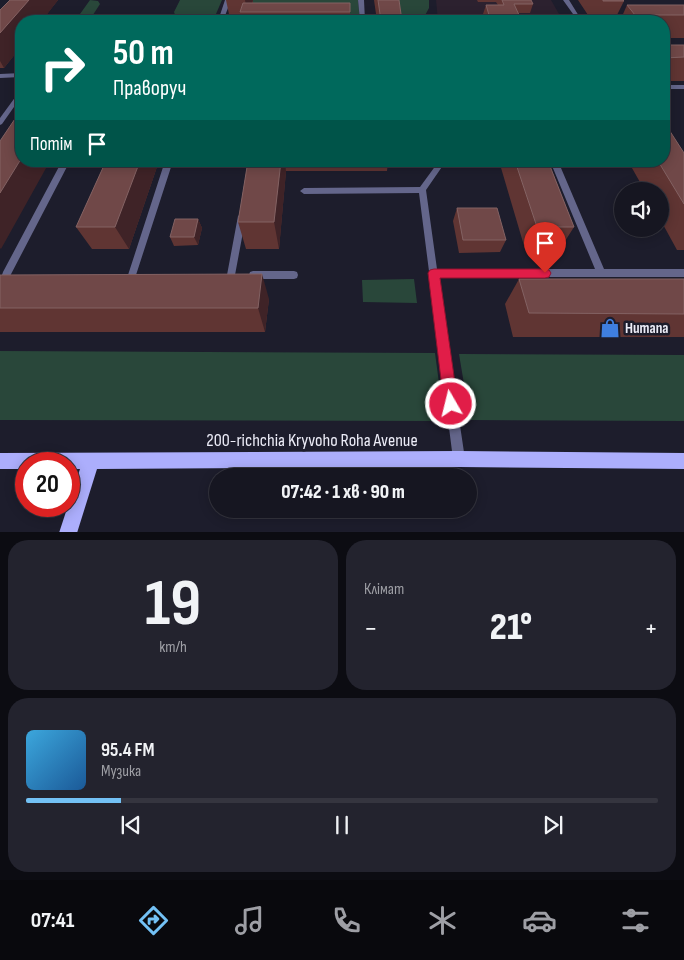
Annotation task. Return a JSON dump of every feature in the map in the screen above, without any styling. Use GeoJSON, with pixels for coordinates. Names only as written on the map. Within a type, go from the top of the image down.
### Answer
{"type":"FeatureCollection","features":[{"type":"Feature","properties":{"kind":"main road","name":"200-richchia Kryvoho Roha Avenue"},"geometry":{"type":"LineString","coordinates":[[0,461],[684,460]]}},
{"type":"Feature","properties":{"kind":"main road"},"geometry":{"type":"LineString","coordinates":[[68,532],[91,462]]}},
{"type":"Feature","properties":{"kind":"lane"},"geometry":{"type":"LineString","coordinates":[[222,15],[228,0]]}},
{"type":"Feature","properties":{"kind":"lane"},"geometry":{"type":"LineString","coordinates":[[361,0],[362,15]]}},
{"type":"Feature","properties":{"kind":"lane"},"geometry":{"type":"LineString","coordinates":[[566,0],[576,15]]}},
{"type":"Feature","properties":{"kind":"lane"},"geometry":{"type":"LineString","coordinates":[[0,76],[15,75]]}},
{"type":"Feature","properties":{"kind":"lane"},"geometry":{"type":"LineString","coordinates":[[670,87],[684,87]]}},
{"type":"Feature","properties":{"kind":"lane"},"geometry":{"type":"LineString","coordinates":[[0,124],[15,102]]}},
{"type":"Feature","properties":{"kind":"lane"},"geometry":{"type":"LineString","coordinates":[[7,275],[63,167]]}},
{"type":"Feature","properties":{"kind":"lane"},"geometry":{"type":"LineString","coordinates":[[132,275],[167,167]]}},
{"type":"Feature","properties":{"kind":"lane"},"geometry":{"type":"LineString","coordinates":[[439,167],[422,190],[459,459]]}},
{"type":"Feature","properties":{"kind":"lane"},"geometry":{"type":"LineString","coordinates":[[557,167],[601,273]]}},
{"type":"Feature","properties":{"kind":"lane"},"geometry":{"type":"LineString","coordinates":[[304,191],[422,190]]}},
{"type":"Feature","properties":{"kind":"lane"},"geometry":{"type":"LineString","coordinates":[[231,274],[243,206]]}},
{"type":"Feature","properties":{"kind":"lane"},"geometry":{"type":"LineString","coordinates":[[434,273],[684,273]]}},
{"type":"Feature","properties":{"kind":"lane"},"geometry":{"type":"LineString","coordinates":[[221,274],[294,275]]}},
{"type":"Feature","properties":{"kind":"lane"},"geometry":{"type":"LineString","coordinates":[[118,275],[142,275]]}},
{"type":"Feature","properties":{"kind":"shaded area"},"geometry":{"type":"Polygon","coordinates":[[[436,0],[551,0],[560,15],[437,15],[436,0]]]}},
{"type":"Feature","properties":{"kind":"green space"},"geometry":{"type":"Polygon","coordinates":[[[90,0],[98,1],[100,4],[93,15],[79,15],[90,0]]]}},
{"type":"Feature","properties":{"kind":"green space"},"geometry":{"type":"Polygon","coordinates":[[[180,0],[222,0],[216,15],[175,15],[174,12],[180,0]]]}},
{"type":"Feature","properties":{"kind":"green space"},"geometry":{"type":"Polygon","coordinates":[[[253,0],[358,0],[359,15],[249,15],[253,0]]]}},
{"type":"Feature","properties":{"kind":"green space"},"geometry":{"type":"Polygon","coordinates":[[[393,0],[429,0],[429,8],[425,15],[395,15],[393,0]]]}},
{"type":"Feature","properties":{"kind":"green space"},"geometry":{"type":"Polygon","coordinates":[[[414,279],[417,303],[363,302],[362,280],[414,279]]]}},
{"type":"Feature","properties":{"kind":"green space"},"geometry":{"type":"Polygon","coordinates":[[[0,351],[435,353],[444,421],[0,420],[0,351]]]}},
{"type":"Feature","properties":{"kind":"green space"},"geometry":{"type":"Polygon","coordinates":[[[459,354],[684,355],[684,421],[470,420],[459,354]]]}},
{"type":"Feature","properties":{"kind":"building"},"geometry":{"type":"Polygon","coordinates":[[[10,0],[29,0],[0,33],[0,10],[10,0]]]}},
{"type":"Feature","properties":{"kind":"building"},"geometry":{"type":"Polygon","coordinates":[[[378,0],[399,0],[401,15],[380,15],[378,0]]]}},
{"type":"Feature","properties":{"kind":"building"},"geometry":{"type":"Polygon","coordinates":[[[502,0],[531,0],[533,4],[514,4],[519,15],[489,15],[486,5],[504,5],[502,0]]]}},
{"type":"Feature","properties":{"kind":"building"},"geometry":{"type":"Polygon","coordinates":[[[623,0],[624,1],[603,1],[623,0]]]}},
{"type":"Feature","properties":{"kind":"building"},"geometry":{"type":"Polygon","coordinates":[[[243,3],[350,3],[350,12],[240,12],[243,3]]]}},
{"type":"Feature","properties":{"kind":"building"},"geometry":{"type":"Polygon","coordinates":[[[627,5],[684,5],[684,15],[635,15],[627,5]]]}},
{"type":"Feature","properties":{"kind":"building"},"geometry":{"type":"Polygon","coordinates":[[[670,45],[684,45],[684,57],[670,58],[670,45]]]}},
{"type":"Feature","properties":{"kind":"building"},"geometry":{"type":"Polygon","coordinates":[[[15,119],[16,167],[0,193],[0,141],[15,119]]]}},
{"type":"Feature","properties":{"kind":"building"},"geometry":{"type":"Polygon","coordinates":[[[670,131],[684,153],[684,204],[662,167],[670,167],[670,131]]]}},
{"type":"Feature","properties":{"kind":"building"},"geometry":{"type":"Polygon","coordinates":[[[103,167],[138,167],[115,227],[76,227],[103,167]]]}},
{"type":"Feature","properties":{"kind":"building"},"geometry":{"type":"Polygon","coordinates":[[[247,167],[280,167],[274,222],[238,222],[247,167]]]}},
{"type":"Feature","properties":{"kind":"building"},"geometry":{"type":"Polygon","coordinates":[[[517,167],[550,167],[574,227],[537,227],[517,167]]]}},
{"type":"Feature","properties":{"kind":"building"},"geometry":{"type":"Polygon","coordinates":[[[457,208],[497,208],[506,240],[463,240],[457,208]]]}},
{"type":"Feature","properties":{"kind":"building"},"geometry":{"type":"Polygon","coordinates":[[[175,219],[198,219],[194,237],[170,237],[175,219]]]}},
{"type":"Feature","properties":{"kind":"building"},"geometry":{"type":"Polygon","coordinates":[[[262,274],[258,308],[0,308],[0,275],[262,274]]]}},
{"type":"Feature","properties":{"kind":"building"},"geometry":{"type":"Polygon","coordinates":[[[519,279],[684,279],[684,314],[529,313],[519,279]]]}},
{"type":"Feature","properties":{"kind":"place","name":"Humana"},"geometry":{"type":"Point","coordinates":[610,328]}},
{"type":"Feature","properties":{"kind":"route"},"geometry":{"type":"LineString","coordinates":[[451,404],[434,273],[545,273]]}}]}
